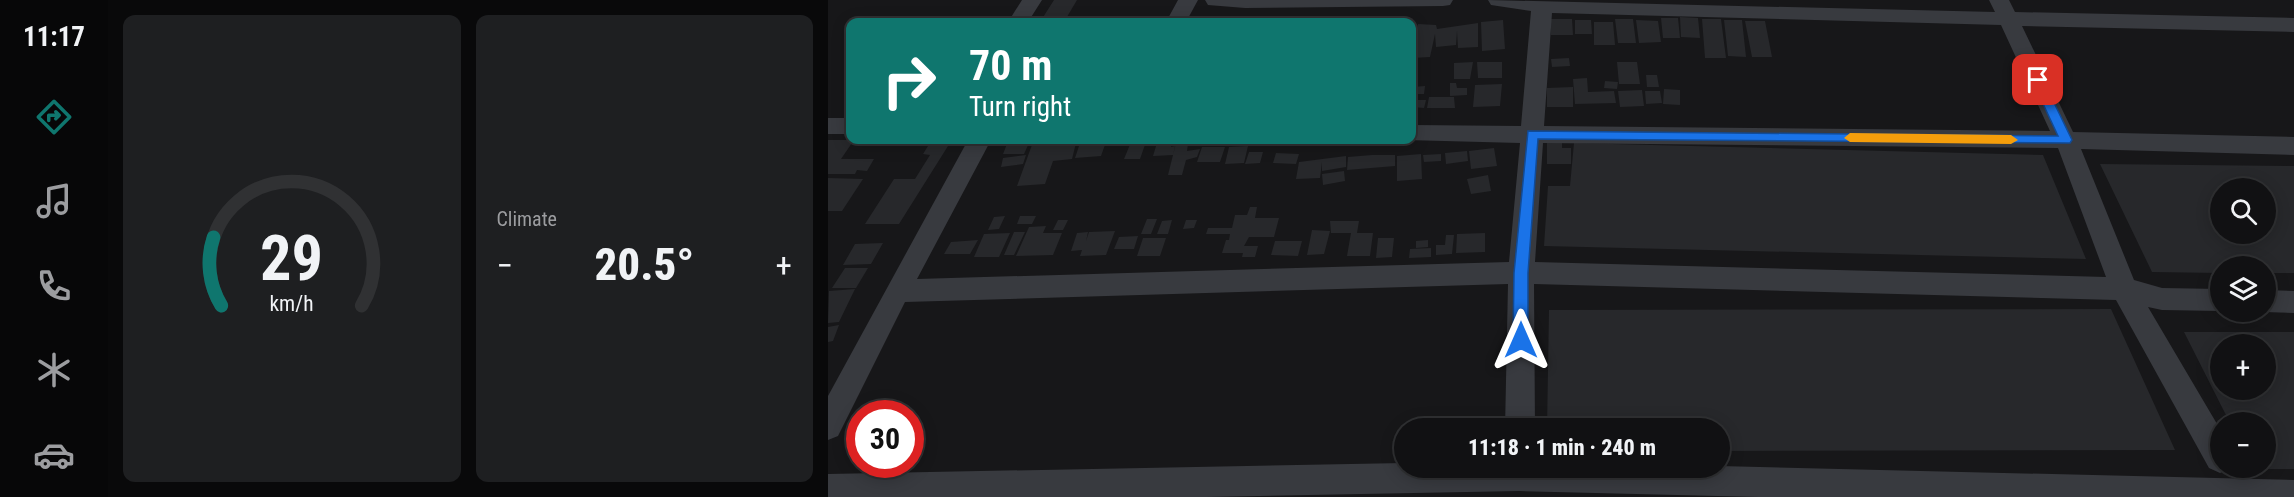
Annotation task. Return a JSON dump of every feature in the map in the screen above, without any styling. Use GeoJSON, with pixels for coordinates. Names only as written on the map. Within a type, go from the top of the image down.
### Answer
{"type":"FeatureCollection","features":[{"type":"Feature","properties":{"kind":"street"},"geometry":{"type":"LineString","coordinates":[[1021,18],[1032,0]]}},
{"type":"Feature","properties":{"kind":"street"},"geometry":{"type":"LineString","coordinates":[[1178,18],[1188,0]]}},
{"type":"Feature","properties":{"kind":"street"},"geometry":{"type":"LineString","coordinates":[[1215,0],[1443,0]]}},
{"type":"Feature","properties":{"kind":"street"},"geometry":{"type":"LineString","coordinates":[[1498,0],[1542,6],[2004,10],[2294,25]]}},
{"type":"Feature","properties":{"kind":"street"},"geometry":{"type":"LineString","coordinates":[[1520,418],[1521,273],[1542,6]]}},
{"type":"Feature","properties":{"kind":"street"},"geometry":{"type":"LineString","coordinates":[[2004,10],[2066,140],[2124,289],[2210,440]]}},
{"type":"Feature","properties":{"kind":"street"},"geometry":{"type":"LineString","coordinates":[[828,126],[846,126]]}},
{"type":"Feature","properties":{"kind":"street"},"geometry":{"type":"LineString","coordinates":[[1416,133],[2066,140],[2294,146]]}},
{"type":"Feature","properties":{"kind":"street"},"geometry":{"type":"LineString","coordinates":[[828,426],[897,291],[977,144]]}},
{"type":"Feature","properties":{"kind":"street"},"geometry":{"type":"LineString","coordinates":[[897,291],[1521,273],[2124,289],[2162,298],[2210,300]]}},
{"type":"Feature","properties":{"kind":"street"},"geometry":{"type":"LineString","coordinates":[[2276,301],[2294,302]]}},
{"type":"Feature","properties":{"kind":"street"},"geometry":{"type":"LineString","coordinates":[[828,489],[1519,480],[2236,486],[2294,495]]}},
{"type":"Feature","properties":{"kind":"building"},"geometry":{"type":"Polygon","coordinates":[[[1054,0],[1077,0],[1066,18],[1043,18],[1054,0]]]}},
{"type":"Feature","properties":{"kind":"building"},"geometry":{"type":"Polygon","coordinates":[[[1680,17],[1698,18],[1700,38],[1681,37],[1680,17]]]}},
{"type":"Feature","properties":{"kind":"building"},"geometry":{"type":"Polygon","coordinates":[[[1661,18],[1678,18],[1680,38],[1663,38],[1661,18]]]}},
{"type":"Feature","properties":{"kind":"building"},"geometry":{"type":"Polygon","coordinates":[[[1551,19],[1572,19],[1573,35],[1551,35],[1551,19]]]}},
{"type":"Feature","properties":{"kind":"building"},"geometry":{"type":"Polygon","coordinates":[[[1615,19],[1633,19],[1636,43],[1618,43],[1615,19]]]}},
{"type":"Feature","properties":{"kind":"building"},"geometry":{"type":"Polygon","coordinates":[[[1702,19],[1721,19],[1726,58],[1705,58],[1702,19]]]}},
{"type":"Feature","properties":{"kind":"building"},"geometry":{"type":"Polygon","coordinates":[[[1503,20],[1505,49],[1482,51],[1481,22],[1503,20]]]}},
{"type":"Feature","properties":{"kind":"building"},"geometry":{"type":"Polygon","coordinates":[[[1575,20],[1591,20],[1592,34],[1575,34],[1575,20]]]}},
{"type":"Feature","properties":{"kind":"building"},"geometry":{"type":"Polygon","coordinates":[[[1636,20],[1658,21],[1661,42],[1639,43],[1636,20]]]}},
{"type":"Feature","properties":{"kind":"building"},"geometry":{"type":"Polygon","coordinates":[[[1724,20],[1742,20],[1746,57],[1728,56],[1724,20]]]}},
{"type":"Feature","properties":{"kind":"building"},"geometry":{"type":"Polygon","coordinates":[[[1745,21],[1765,21],[1772,57],[1752,57],[1745,21]]]}},
{"type":"Feature","properties":{"kind":"building"},"geometry":{"type":"Polygon","coordinates":[[[1594,22],[1613,22],[1615,45],[1594,45],[1594,22]]]}},
{"type":"Feature","properties":{"kind":"building"},"geometry":{"type":"Polygon","coordinates":[[[1478,23],[1478,47],[1458,48],[1457,31],[1456,45],[1436,47],[1435,34],[1430,57],[1416,58],[1418,24],[1436,25],[1437,29],[1478,23]]]}},
{"type":"Feature","properties":{"kind":"building"},"geometry":{"type":"Polygon","coordinates":[[[1569,58],[1570,66],[1552,67],[1551,59],[1569,58]]]}},
{"type":"Feature","properties":{"kind":"building"},"geometry":{"type":"Polygon","coordinates":[[[1473,62],[1470,79],[1454,79],[1454,63],[1473,62]]]}},
{"type":"Feature","properties":{"kind":"building"},"geometry":{"type":"Polygon","coordinates":[[[1477,62],[1502,62],[1502,78],[1478,78],[1477,62]]]}},
{"type":"Feature","properties":{"kind":"building"},"geometry":{"type":"Polygon","coordinates":[[[1617,62],[1637,62],[1640,84],[1619,84],[1617,62]]]}},
{"type":"Feature","properties":{"kind":"building"},"geometry":{"type":"Polygon","coordinates":[[[1646,75],[1657,75],[1659,87],[1647,87],[1646,75]]]}},
{"type":"Feature","properties":{"kind":"building"},"geometry":{"type":"Polygon","coordinates":[[[1587,78],[1588,92],[1614,91],[1616,103],[1575,104],[1573,79],[1587,78]]]}},
{"type":"Feature","properties":{"kind":"building"},"geometry":{"type":"Polygon","coordinates":[[[1605,81],[1618,82],[1617,89],[1604,88],[1605,81]]]}},
{"type":"Feature","properties":{"kind":"building"},"geometry":{"type":"Polygon","coordinates":[[[1450,83],[1456,83],[1457,88],[1467,88],[1467,95],[1450,96],[1450,83]]]}},
{"type":"Feature","properties":{"kind":"building"},"geometry":{"type":"Polygon","coordinates":[[[1502,84],[1500,106],[1473,107],[1475,85],[1502,84]]]}},
{"type":"Feature","properties":{"kind":"building"},"geometry":{"type":"Polygon","coordinates":[[[1425,86],[1424,94],[1416,94],[1416,87],[1425,86]]]}},
{"type":"Feature","properties":{"kind":"building"},"geometry":{"type":"Polygon","coordinates":[[[1573,87],[1573,107],[1547,107],[1547,88],[1573,87]]]}},
{"type":"Feature","properties":{"kind":"building"},"geometry":{"type":"Polygon","coordinates":[[[1664,89],[1680,90],[1680,105],[1663,104],[1664,89]]]}},
{"type":"Feature","properties":{"kind":"building"},"geometry":{"type":"Polygon","coordinates":[[[1642,90],[1644,106],[1620,107],[1618,91],[1642,90]]]}},
{"type":"Feature","properties":{"kind":"building"},"geometry":{"type":"Polygon","coordinates":[[[1645,91],[1660,91],[1662,103],[1646,104],[1645,91]]]}},
{"type":"Feature","properties":{"kind":"building"},"geometry":{"type":"Polygon","coordinates":[[[1429,97],[1454,97],[1455,108],[1427,108],[1429,97]]]}},
{"type":"Feature","properties":{"kind":"building"},"geometry":{"type":"Polygon","coordinates":[[[1416,100],[1426,100],[1424,108],[1416,107],[1416,100]]]}},
{"type":"Feature","properties":{"kind":"building"},"geometry":{"type":"Polygon","coordinates":[[[828,140],[846,140],[846,144],[851,144],[841,159],[874,159],[867,171],[857,170],[855,174],[828,174],[828,140]]]}},
{"type":"Feature","properties":{"kind":"building"},"geometry":{"type":"Polygon","coordinates":[[[1547,143],[1562,143],[1562,148],[1571,148],[1571,164],[1547,164],[1547,143]]]}},
{"type":"Feature","properties":{"kind":"building"},"geometry":{"type":"Polygon","coordinates":[[[1574,143],[2043,155],[2086,259],[1544,246],[1548,186],[1570,186],[1574,143]]]}},
{"type":"Feature","properties":{"kind":"building"},"geometry":{"type":"Polygon","coordinates":[[[1007,144],[1029,144],[1024,154],[1003,154],[1007,144]]]}},
{"type":"Feature","properties":{"kind":"building"},"geometry":{"type":"Polygon","coordinates":[[[1032,144],[1076,144],[1072,159],[1053,161],[1045,184],[1017,186],[1032,144]]]}},
{"type":"Feature","properties":{"kind":"building"},"geometry":{"type":"Polygon","coordinates":[[[1080,144],[1105,144],[1101,156],[1075,158],[1080,144]]]}},
{"type":"Feature","properties":{"kind":"building"},"geometry":{"type":"Polygon","coordinates":[[[1130,144],[1145,144],[1140,159],[1124,159],[1130,144]]]}},
{"type":"Feature","properties":{"kind":"building"},"geometry":{"type":"Polygon","coordinates":[[[1157,144],[1175,146],[1173,155],[1153,156],[1157,144]]]}},
{"type":"Feature","properties":{"kind":"building"},"geometry":{"type":"Polygon","coordinates":[[[1176,144],[1188,144],[1187,151],[1200,149],[1197,157],[1186,160],[1182,175],[1168,175],[1176,144]]]}},
{"type":"Feature","properties":{"kind":"building"},"geometry":{"type":"Polygon","coordinates":[[[928,146],[948,146],[899,224],[865,224],[894,179],[915,179],[930,155],[923,154],[928,146]]]}},
{"type":"Feature","properties":{"kind":"building"},"geometry":{"type":"Polygon","coordinates":[[[1248,146],[1244,163],[1225,164],[1229,147],[1248,146]]]}},
{"type":"Feature","properties":{"kind":"building"},"geometry":{"type":"Polygon","coordinates":[[[1202,147],[1225,147],[1220,162],[1197,162],[1202,147]]]}},
{"type":"Feature","properties":{"kind":"building"},"geometry":{"type":"Polygon","coordinates":[[[1494,148],[1497,166],[1471,169],[1469,151],[1494,148]]]}},
{"type":"Feature","properties":{"kind":"building"},"geometry":{"type":"Polygon","coordinates":[[[1467,151],[1468,161],[1446,164],[1445,153],[1467,151]]]}},
{"type":"Feature","properties":{"kind":"building"},"geometry":{"type":"Polygon","coordinates":[[[1249,152],[1263,152],[1260,163],[1245,164],[1249,152]]]}},
{"type":"Feature","properties":{"kind":"building"},"geometry":{"type":"Polygon","coordinates":[[[1276,153],[1299,154],[1296,164],[1273,163],[1276,153]]]}},
{"type":"Feature","properties":{"kind":"building"},"geometry":{"type":"Polygon","coordinates":[[[1421,154],[1422,179],[1397,181],[1397,156],[1421,154]]]}},
{"type":"Feature","properties":{"kind":"building"},"geometry":{"type":"Polygon","coordinates":[[[1441,154],[1441,161],[1424,162],[1423,155],[1441,154]]]}},
{"type":"Feature","properties":{"kind":"building"},"geometry":{"type":"Polygon","coordinates":[[[1026,155],[1023,164],[1001,167],[1003,158],[1026,155]]]}},
{"type":"Feature","properties":{"kind":"building"},"geometry":{"type":"Polygon","coordinates":[[[1395,155],[1395,166],[1347,170],[1348,157],[1395,155]]]}},
{"type":"Feature","properties":{"kind":"building"},"geometry":{"type":"Polygon","coordinates":[[[1346,156],[1346,167],[1322,171],[1322,162],[1320,178],[1296,179],[1299,162],[1346,156]]]}},
{"type":"Feature","properties":{"kind":"building"},"geometry":{"type":"Polygon","coordinates":[[[2100,164],[2294,166],[2294,273],[2276,273],[2276,256],[2210,256],[2210,273],[2152,272],[2100,164]]]}},
{"type":"Feature","properties":{"kind":"building"},"geometry":{"type":"Polygon","coordinates":[[[1344,171],[1345,181],[1323,185],[1322,174],[1344,171]]]}},
{"type":"Feature","properties":{"kind":"building"},"geometry":{"type":"Polygon","coordinates":[[[1488,175],[1491,191],[1471,194],[1467,179],[1488,175]]]}},
{"type":"Feature","properties":{"kind":"building"},"geometry":{"type":"Polygon","coordinates":[[[828,178],[863,179],[842,211],[828,211],[828,178]]]}},
{"type":"Feature","properties":{"kind":"building"},"geometry":{"type":"Polygon","coordinates":[[[1250,207],[1257,207],[1255,218],[1279,218],[1274,237],[1249,237],[1244,246],[1258,246],[1255,257],[1242,257],[1243,253],[1222,253],[1230,234],[1206,234],[1208,228],[1232,228],[1235,215],[1247,215],[1250,207]]]}},
{"type":"Feature","properties":{"kind":"building"},"geometry":{"type":"Polygon","coordinates":[[[1005,216],[999,229],[988,230],[994,217],[1005,216]]]}},
{"type":"Feature","properties":{"kind":"building"},"geometry":{"type":"Polygon","coordinates":[[[1020,216],[1036,216],[1032,224],[1017,224],[1020,216]]]}},
{"type":"Feature","properties":{"kind":"building"},"geometry":{"type":"Polygon","coordinates":[[[1147,219],[1157,219],[1151,234],[1141,234],[1147,219]]]}},
{"type":"Feature","properties":{"kind":"building"},"geometry":{"type":"Polygon","coordinates":[[[1058,220],[1068,220],[1063,230],[1053,230],[1058,220]]]}},
{"type":"Feature","properties":{"kind":"building"},"geometry":{"type":"Polygon","coordinates":[[[1172,220],[1168,234],[1157,234],[1162,221],[1172,220]]]}},
{"type":"Feature","properties":{"kind":"building"},"geometry":{"type":"Polygon","coordinates":[[[1186,220],[1197,220],[1194,228],[1183,229],[1186,220]]]}},
{"type":"Feature","properties":{"kind":"building"},"geometry":{"type":"Polygon","coordinates":[[[1330,221],[1359,221],[1357,233],[1373,233],[1370,256],[1347,256],[1351,233],[1331,233],[1330,221]]]}},
{"type":"Feature","properties":{"kind":"building"},"geometry":{"type":"Polygon","coordinates":[[[1046,226],[1043,233],[1062,233],[1053,255],[1016,256],[1029,227],[1046,226]]]}},
{"type":"Feature","properties":{"kind":"building"},"geometry":{"type":"Polygon","coordinates":[[[1312,230],[1330,231],[1324,254],[1307,255],[1312,230]]]}},
{"type":"Feature","properties":{"kind":"building"},"geometry":{"type":"Polygon","coordinates":[[[1115,231],[1106,255],[1080,256],[1082,250],[1071,251],[1077,233],[1088,232],[1086,241],[1089,232],[1115,231]]]}},
{"type":"Feature","properties":{"kind":"building"},"geometry":{"type":"Polygon","coordinates":[[[1014,232],[1025,232],[1014,255],[1004,255],[1014,232]]]}},
{"type":"Feature","properties":{"kind":"building"},"geometry":{"type":"Polygon","coordinates":[[[1010,233],[999,257],[974,257],[984,234],[1010,233]]]}},
{"type":"Feature","properties":{"kind":"building"},"geometry":{"type":"Polygon","coordinates":[[[1485,233],[1485,252],[1456,253],[1457,234],[1485,233]]]}},
{"type":"Feature","properties":{"kind":"building"},"geometry":{"type":"Polygon","coordinates":[[[1446,235],[1454,235],[1452,254],[1436,255],[1436,245],[1445,245],[1446,235]]]}},
{"type":"Feature","properties":{"kind":"building"},"geometry":{"type":"Polygon","coordinates":[[[1138,236],[1134,249],[1114,249],[1119,237],[1138,236]]]}},
{"type":"Feature","properties":{"kind":"building"},"geometry":{"type":"Polygon","coordinates":[[[1143,238],[1166,238],[1160,256],[1137,256],[1143,238]]]}},
{"type":"Feature","properties":{"kind":"building"},"geometry":{"type":"Polygon","coordinates":[[[1378,238],[1394,238],[1392,257],[1376,258],[1378,238]]]}},
{"type":"Feature","properties":{"kind":"building"},"geometry":{"type":"Polygon","coordinates":[[[978,240],[970,254],[944,254],[951,242],[978,240]]]}},
{"type":"Feature","properties":{"kind":"building"},"geometry":{"type":"Polygon","coordinates":[[[1428,240],[1428,247],[1416,248],[1416,241],[1428,240]]]}},
{"type":"Feature","properties":{"kind":"building"},"geometry":{"type":"Polygon","coordinates":[[[1275,241],[1302,241],[1298,256],[1271,255],[1275,241]]]}},
{"type":"Feature","properties":{"kind":"building"},"geometry":{"type":"Polygon","coordinates":[[[883,243],[871,264],[843,265],[855,244],[883,243]]]}},
{"type":"Feature","properties":{"kind":"building"},"geometry":{"type":"Polygon","coordinates":[[[1431,248],[1431,257],[1409,258],[1410,249],[1431,248]]]}},
{"type":"Feature","properties":{"kind":"building"},"geometry":{"type":"Polygon","coordinates":[[[845,268],[868,268],[856,288],[832,288],[845,268]]]}},
{"type":"Feature","properties":{"kind":"building"},"geometry":{"type":"Polygon","coordinates":[[[855,289],[839,322],[828,323],[829,291],[855,289]]]}},
{"type":"Feature","properties":{"kind":"building"},"geometry":{"type":"Polygon","coordinates":[[[2111,309],[2175,450],[1730,451],[1730,418],[1547,418],[1549,310],[2111,309]]]}},
{"type":"Feature","properties":{"kind":"building"},"geometry":{"type":"Polygon","coordinates":[[[839,325],[833,341],[828,342],[828,327],[839,325]]]}},
{"type":"Feature","properties":{"kind":"building"},"geometry":{"type":"Polygon","coordinates":[[[2184,332],[2294,332],[2294,469],[2276,469],[2276,412],[2224,412],[2218,400],[2276,400],[2276,334],[2210,334],[2210,383],[2184,332]]]}},
{"type":"Feature","properties":{"kind":"slow traffic"},"geometry":{"type":"LineString","coordinates":[[1850,138],[2011,140]]}},
{"type":"Feature","properties":{"kind":"route"},"geometry":{"type":"LineString","coordinates":[[1521,340],[1521,273],[1532,134],[2066,140],[2038,80]]}}]}
